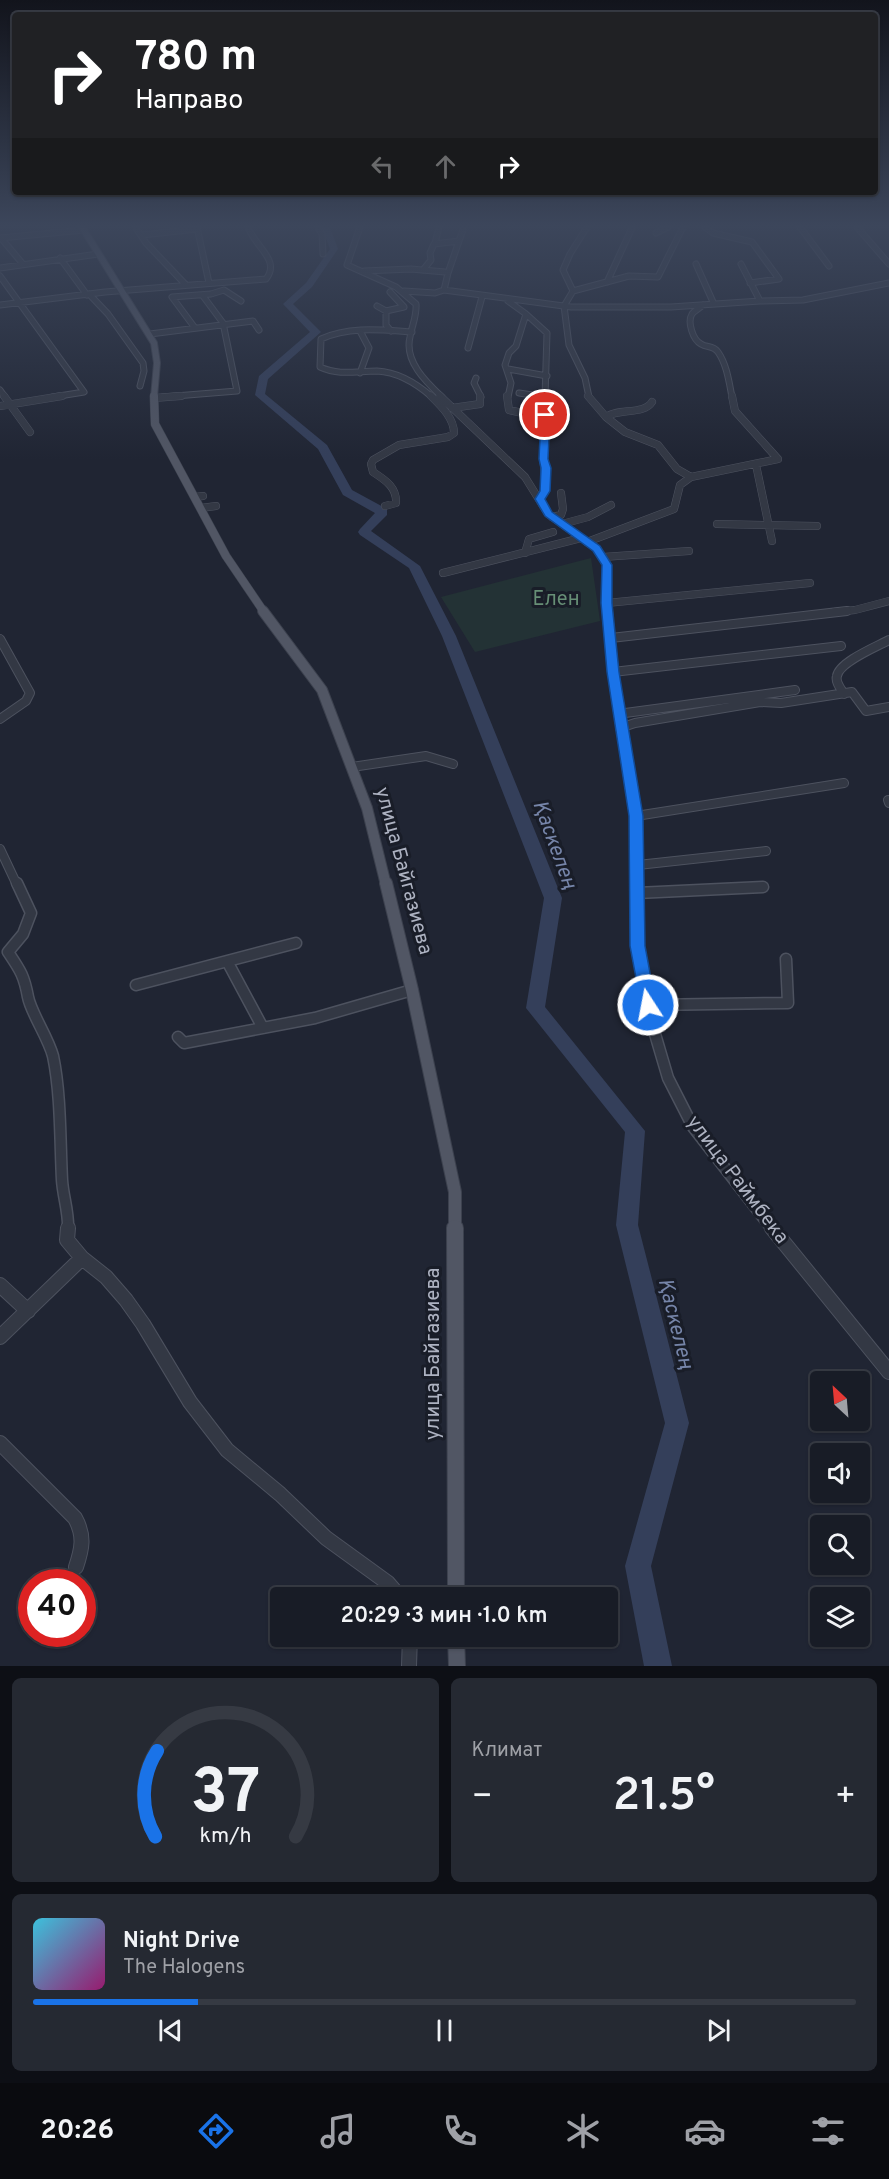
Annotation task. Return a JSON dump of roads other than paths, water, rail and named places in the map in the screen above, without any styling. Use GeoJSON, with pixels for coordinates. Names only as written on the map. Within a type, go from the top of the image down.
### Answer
{"type":"FeatureCollection","features":[{"type":"Feature","properties":{"kind":"main road","name":"улица Байгазиева"},"geometry":{"type":"LineString","coordinates":[[130,305],[150,334],[158,355],[153,409],[155,423],[200,500],[226,556],[250,595],[322,690],[368,808],[412,990],[455,1192],[456,1587]]}},
{"type":"Feature","properties":{"kind":"main road"},"geometry":{"type":"LineString","coordinates":[[456,1647],[457,1666]]}},
{"type":"Feature","properties":{"kind":"street"},"geometry":{"type":"LineString","coordinates":[[0,406],[84,392],[22,305]]}},
{"type":"Feature","properties":{"kind":"street"},"geometry":{"type":"LineString","coordinates":[[98,305],[108,314],[143,363],[144,371],[140,386]]}},
{"type":"Feature","properties":{"kind":"street"},"geometry":{"type":"LineString","coordinates":[[177,305],[195,328]]}},
{"type":"Feature","properties":{"kind":"street"},"geometry":{"type":"LineString","coordinates":[[154,398],[237,391],[223,324],[209,305]]}},
{"type":"Feature","properties":{"kind":"street"},"geometry":{"type":"LineString","coordinates":[[377,306],[386,311],[404,307],[402,305]]}},
{"type":"Feature","properties":{"kind":"street"},"geometry":{"type":"LineString","coordinates":[[416,305],[417,312],[409,355],[426,382],[525,477],[552,517],[597,549],[603,557],[689,550]]}},
{"type":"Feature","properties":{"kind":"street"},"geometry":{"type":"LineString","coordinates":[[468,348],[480,305]]}},
{"type":"Feature","properties":{"kind":"street"},"geometry":{"type":"LineString","coordinates":[[551,305],[561,306]]}},
{"type":"Feature","properties":{"kind":"street"},"geometry":{"type":"LineString","coordinates":[[516,306],[539,308],[561,306],[671,307],[688,305]]}},
{"type":"Feature","properties":{"kind":"street"},"geometry":{"type":"LineString","coordinates":[[443,573],[584,540],[674,509],[680,485],[691,477],[778,459],[735,411],[725,366],[719,353],[715,348],[700,344],[693,335],[690,321],[692,314],[702,305]]}},
{"type":"Feature","properties":{"kind":"street"},"geometry":{"type":"LineString","coordinates":[[516,306],[544,327],[547,333],[544,418],[545,491],[540,499]]}},
{"type":"Feature","properties":{"kind":"street"},"geometry":{"type":"LineString","coordinates":[[561,306],[571,353],[585,378],[588,396],[606,417],[625,432],[658,445],[677,469],[691,477]]}},
{"type":"Feature","properties":{"kind":"street"},"geometry":{"type":"LineString","coordinates":[[386,311],[387,326],[392,331]]}},
{"type":"Feature","properties":{"kind":"street"},"geometry":{"type":"LineString","coordinates":[[526,314],[516,346],[509,353],[503,372],[510,379],[507,392],[511,411],[544,418]]}},
{"type":"Feature","properties":{"kind":"street"},"geometry":{"type":"LineString","coordinates":[[150,334],[253,321],[259,330]]}},
{"type":"Feature","properties":{"kind":"street"},"geometry":{"type":"LineString","coordinates":[[385,506],[397,500],[391,484],[373,472],[370,464],[373,460],[393,447],[453,435],[455,429],[452,421],[417,384],[389,372],[338,375],[320,368],[319,342],[324,337],[360,331],[412,332]]}},
{"type":"Feature","properties":{"kind":"street"},"geometry":{"type":"LineString","coordinates":[[360,331],[370,351],[360,373]]}},
{"type":"Feature","properties":{"kind":"street"},"geometry":{"type":"LineString","coordinates":[[506,367],[547,376]]}},
{"type":"Feature","properties":{"kind":"street"},"geometry":{"type":"LineString","coordinates":[[452,408],[482,402],[481,394],[474,383],[476,378]]}},
{"type":"Feature","properties":{"kind":"street"},"geometry":{"type":"LineString","coordinates":[[534,387],[546,397]]}},
{"type":"Feature","properties":{"kind":"street"},"geometry":{"type":"LineString","coordinates":[[0,390],[30,432]]}},
{"type":"Feature","properties":{"kind":"street"},"geometry":{"type":"LineString","coordinates":[[499,392],[509,400]]}},
{"type":"Feature","properties":{"kind":"street"},"geometry":{"type":"LineString","coordinates":[[519,393],[546,397]]}},
{"type":"Feature","properties":{"kind":"street"},"geometry":{"type":"LineString","coordinates":[[606,417],[613,412],[645,408],[650,406],[651,402]]}},
{"type":"Feature","properties":{"kind":"street"},"geometry":{"type":"LineString","coordinates":[[756,465],[772,541]]}},
{"type":"Feature","properties":{"kind":"street"},"geometry":{"type":"LineString","coordinates":[[552,517],[561,515],[563,512],[561,493]]}},
{"type":"Feature","properties":{"kind":"street"},"geometry":{"type":"LineString","coordinates":[[200,500],[216,506]]}},
{"type":"Feature","properties":{"kind":"street"},"geometry":{"type":"LineString","coordinates":[[562,525],[588,517],[611,505]]}},
{"type":"Feature","properties":{"kind":"street"},"geometry":{"type":"LineString","coordinates":[[717,524],[817,526]]}},
{"type":"Feature","properties":{"kind":"street"},"geometry":{"type":"LineString","coordinates":[[525,553],[529,539],[553,532]]}},
{"type":"Feature","properties":{"kind":"street","name":"улица Раймбека"},"geometry":{"type":"LineString","coordinates":[[603,557],[607,565],[607,603],[611,638],[609,641],[618,714],[628,760],[636,816],[638,946],[650,1017],[668,1078],[693,1127],[730,1177],[889,1372]]}},
{"type":"Feature","properties":{"kind":"street"},"geometry":{"type":"LineString","coordinates":[[607,603],[810,583]]}},
{"type":"Feature","properties":{"kind":"street"},"geometry":{"type":"LineString","coordinates":[[611,638],[855,610],[889,602]]}},
{"type":"Feature","properties":{"kind":"street"},"geometry":{"type":"LineString","coordinates":[[0,639],[26,683],[29,697],[0,719]]}},
{"type":"Feature","properties":{"kind":"street"},"geometry":{"type":"LineString","coordinates":[[844,694],[836,680],[843,666],[889,640]]}},
{"type":"Feature","properties":{"kind":"street"},"geometry":{"type":"LineString","coordinates":[[613,672],[841,646]]}},
{"type":"Feature","properties":{"kind":"street"},"geometry":{"type":"LineString","coordinates":[[618,714],[795,690]]}},
{"type":"Feature","properties":{"kind":"street"},"geometry":{"type":"LineString","coordinates":[[620,728],[635,723],[760,702],[781,703],[852,693],[866,711],[889,707]]}},
{"type":"Feature","properties":{"kind":"street"},"geometry":{"type":"LineString","coordinates":[[739,706],[752,695]]}},
{"type":"Feature","properties":{"kind":"street"},"geometry":{"type":"LineString","coordinates":[[352,767],[426,756],[453,764]]}},
{"type":"Feature","properties":{"kind":"street"},"geometry":{"type":"LineString","coordinates":[[636,816],[844,783]]}},
{"type":"Feature","properties":{"kind":"street"},"geometry":{"type":"LineString","coordinates":[[0,849],[31,913],[23,933],[4,953],[30,990],[28,997],[51,1048],[62,1148],[62,1181],[69,1217],[67,1240],[82,1258],[103,1272],[143,1323],[202,1423],[228,1452],[300,1512],[326,1538],[388,1587]]}},
{"type":"Feature","properties":{"kind":"street"},"geometry":{"type":"LineString","coordinates":[[638,865],[766,851]]}},
{"type":"Feature","properties":{"kind":"street"},"geometry":{"type":"LineString","coordinates":[[637,893],[762,887]]}},
{"type":"Feature","properties":{"kind":"street"},"geometry":{"type":"LineString","coordinates":[[136,985],[296,943]]}},
{"type":"Feature","properties":{"kind":"street"},"geometry":{"type":"LineString","coordinates":[[648,1005],[788,1003],[786,959]]}},
{"type":"Feature","properties":{"kind":"street"},"geometry":{"type":"LineString","coordinates":[[227,961],[263,1028]]}},
{"type":"Feature","properties":{"kind":"street"},"geometry":{"type":"LineString","coordinates":[[178,1037],[184,1042],[315,1018],[412,990]]}},
{"type":"Feature","properties":{"kind":"street"},"geometry":{"type":"LineString","coordinates":[[0,1337],[82,1258]]}},
{"type":"Feature","properties":{"kind":"street"},"geometry":{"type":"LineString","coordinates":[[0,1286],[28,1311]]}},
{"type":"Feature","properties":{"kind":"street"},"geometry":{"type":"LineString","coordinates":[[0,1443],[75,1518],[83,1531],[82,1550],[76,1567]]}},
{"type":"Feature","properties":{"kind":"street"},"geometry":{"type":"LineString","coordinates":[[410,1647],[410,1666]]}},
{"type":"Feature","properties":{"kind":"waterway","name":"Қаскелең"},"geometry":{"type":"LineString","coordinates":[[289,305],[316,332],[263,378],[260,395],[323,447],[347,492],[383,512],[364,532],[414,566],[449,636],[553,898],[535,1008],[635,1131],[627,1225],[677,1423],[638,1566],[658,1666]]}},
{"type":"Feature","properties":{"kind":"park label","name":"Елен"},"geometry":{"type":"Point","coordinates":[556,600]}}]}
